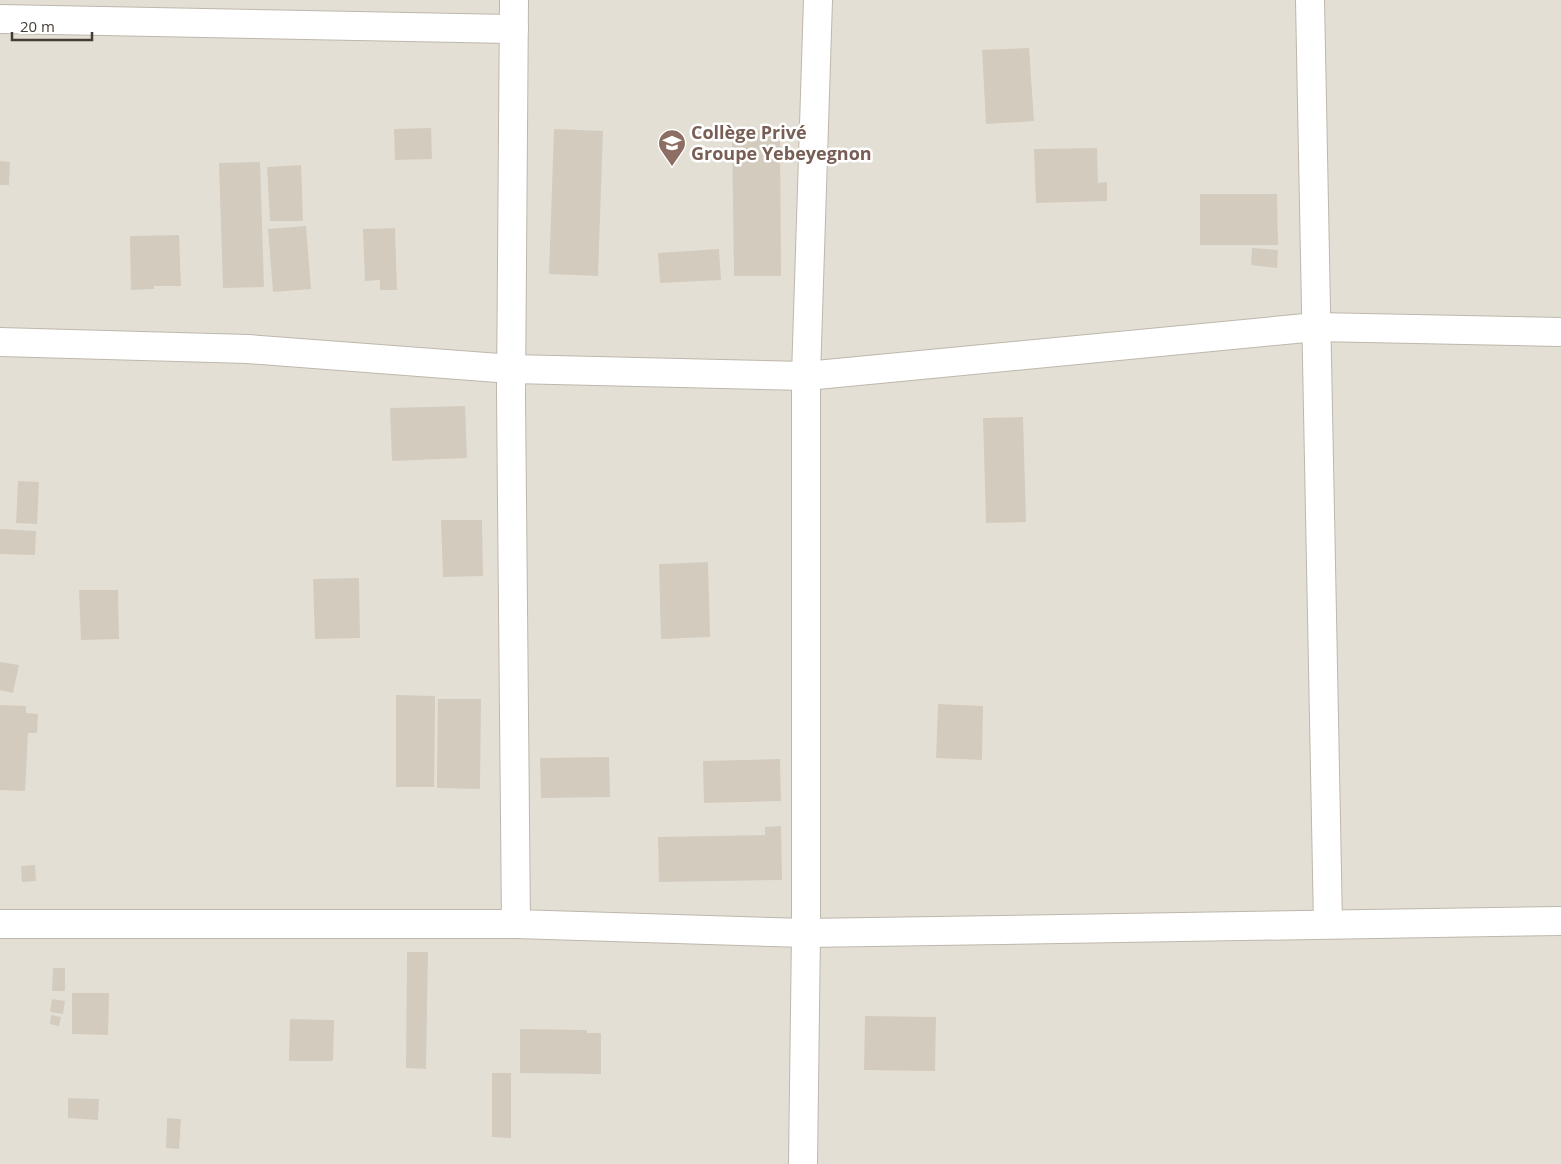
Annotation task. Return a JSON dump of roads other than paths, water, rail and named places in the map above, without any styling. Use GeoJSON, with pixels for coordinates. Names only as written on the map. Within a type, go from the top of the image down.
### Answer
{"type":"FeatureCollection","features":[{"type":"Feature","properties":{"kind":"street"},"geometry":{"type":"LineString","coordinates":[[514,0],[512,369],[516,924]]}},
{"type":"Feature","properties":{"kind":"street"},"geometry":{"type":"LineString","coordinates":[[803,1164],[806,933],[806,376],[818,0]]}},
{"type":"Feature","properties":{"kind":"street"},"geometry":{"type":"LineString","coordinates":[[1310,0],[1328,924]]}},
{"type":"Feature","properties":{"kind":"street"},"geometry":{"type":"LineString","coordinates":[[0,19],[232,11],[514,29]]}},
{"type":"Feature","properties":{"kind":"street"},"geometry":{"type":"LineString","coordinates":[[0,342],[248,349],[512,369],[806,376],[1316,327],[1561,332]]}},
{"type":"Feature","properties":{"kind":"street"},"geometry":{"type":"LineString","coordinates":[[0,924],[516,924],[806,933],[1561,921]]}},
{"type":"Feature","properties":{"kind":"place","name":"Collège Privé Groupe Yebeyegnon"},"geometry":{"type":"Point","coordinates":[672,167]}}]}
